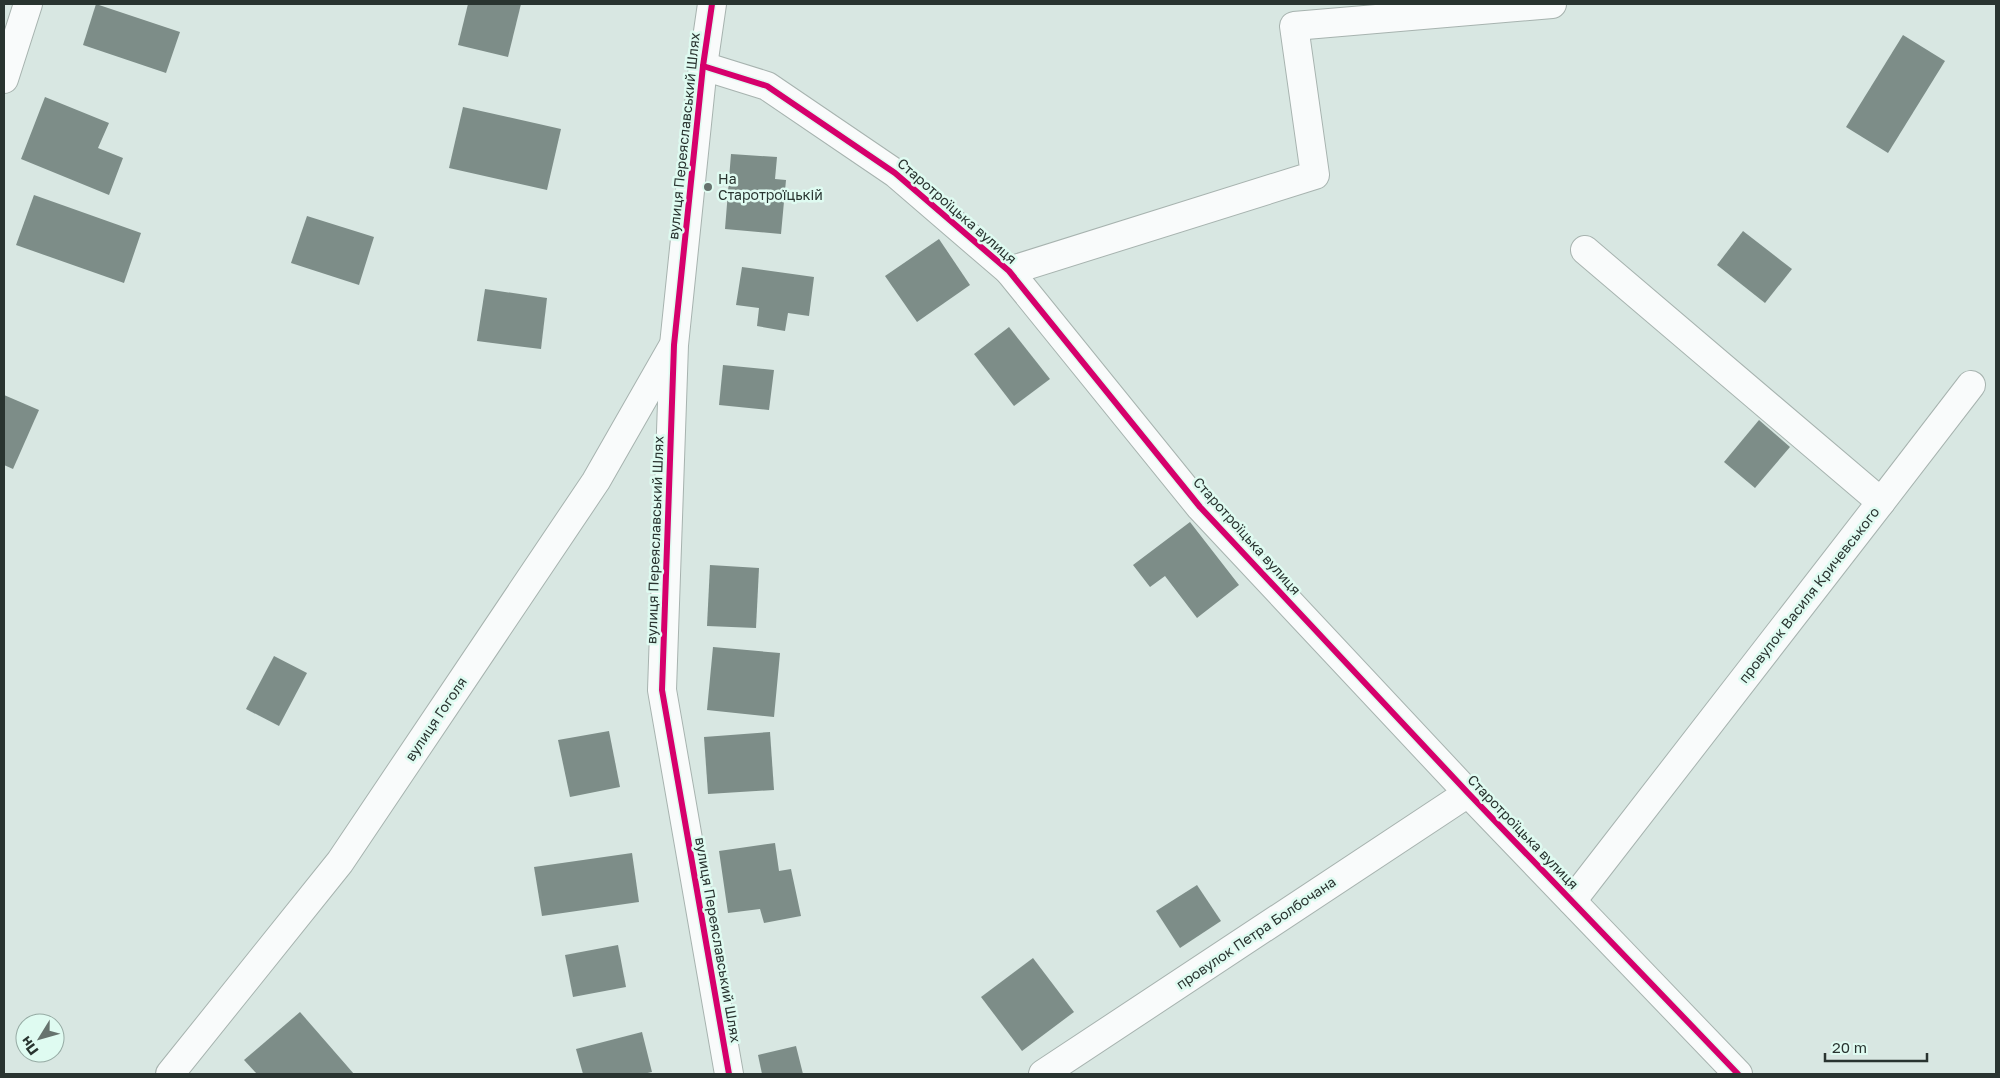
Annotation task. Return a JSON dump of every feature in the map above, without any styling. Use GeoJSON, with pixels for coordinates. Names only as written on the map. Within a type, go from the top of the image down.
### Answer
{"type":"FeatureCollection","features":[{"type":"Feature","properties":{"kind":"street"},"geometry":{"type":"LineString","coordinates":[[4,79],[28,4]]}},
{"type":"Feature","properties":{"kind":"street","name":"вулиця Переяславський Шлях"},"geometry":{"type":"LineString","coordinates":[[712,4],[703,66],[674,345],[662,690],[729,1074]]}},
{"type":"Feature","properties":{"kind":"street"},"geometry":{"type":"LineString","coordinates":[[1009,271],[1315,175],[1294,26],[1552,4]]}},
{"type":"Feature","properties":{"kind":"street","name":"Старотроїцька вулиця"},"geometry":{"type":"LineString","coordinates":[[703,66],[767,86],[895,173],[1009,271],[1200,507],[1468,793],[1738,1074]]}},
{"type":"Feature","properties":{"kind":"street","name":"провулок Василя Кричевського"},"geometry":{"type":"LineString","coordinates":[[1572,901],[1881,502],[1585,250]]}},
{"type":"Feature","properties":{"kind":"street","name":"вулиця Гоголя"},"geometry":{"type":"LineString","coordinates":[[170,1074],[340,862],[596,481],[674,345]]}},
{"type":"Feature","properties":{"kind":"street"},"geometry":{"type":"LineString","coordinates":[[1881,502],[1971,385]]}},
{"type":"Feature","properties":{"kind":"street","name":"провулок Петра Болбочана"},"geometry":{"type":"LineString","coordinates":[[1043,1074],[1468,793]]}},
{"type":"Feature","properties":{"kind":"building"},"geometry":{"type":"Polygon","coordinates":[[[96,4],[180,32],[166,73],[83,45],[96,4]]]}},
{"type":"Feature","properties":{"kind":"building"},"geometry":{"type":"Polygon","coordinates":[[[468,4],[521,4],[508,57],[458,45],[468,4]]]}},
{"type":"Feature","properties":{"kind":"building"},"geometry":{"type":"Polygon","coordinates":[[[1903,35],[1945,61],[1888,153],[1846,127],[1903,35]]]}},
{"type":"Feature","properties":{"kind":"building"},"geometry":{"type":"Polygon","coordinates":[[[45,97],[109,123],[98,148],[123,158],[109,195],[21,159],[45,97]]]}},
{"type":"Feature","properties":{"kind":"building"},"geometry":{"type":"Polygon","coordinates":[[[463,107],[561,129],[547,190],[449,168],[463,107]]]}},
{"type":"Feature","properties":{"kind":"building"},"geometry":{"type":"Polygon","coordinates":[[[731,154],[777,157],[775,179],[786,180],[781,234],[725,229],[731,154]]]}},
{"type":"Feature","properties":{"kind":"building"},"geometry":{"type":"Polygon","coordinates":[[[34,195],[141,233],[124,283],[16,245],[34,195]]]}},
{"type":"Feature","properties":{"kind":"building"},"geometry":{"type":"Polygon","coordinates":[[[307,216],[374,237],[359,285],[291,263],[307,216]]]}},
{"type":"Feature","properties":{"kind":"building"},"geometry":{"type":"Polygon","coordinates":[[[1743,231],[1792,269],[1765,303],[1717,265],[1743,231]]]}},
{"type":"Feature","properties":{"kind":"building"},"geometry":{"type":"Polygon","coordinates":[[[939,239],[970,285],[917,322],[885,276],[939,239]]]}},
{"type":"Feature","properties":{"kind":"building"},"geometry":{"type":"Polygon","coordinates":[[[742,267],[814,277],[809,316],[788,313],[785,331],[757,326],[759,308],[736,305],[742,267]]]}},
{"type":"Feature","properties":{"kind":"building"},"geometry":{"type":"Polygon","coordinates":[[[485,289],[547,298],[541,349],[477,341],[485,289]]]}},
{"type":"Feature","properties":{"kind":"building"},"geometry":{"type":"Polygon","coordinates":[[[1009,327],[1050,379],[1014,406],[974,354],[1009,327]]]}},
{"type":"Feature","properties":{"kind":"building"},"geometry":{"type":"Polygon","coordinates":[[[723,365],[774,370],[769,410],[719,405],[723,365]]]}},
{"type":"Feature","properties":{"kind":"building"},"geometry":{"type":"Polygon","coordinates":[[[4,395],[39,410],[13,469],[4,465],[4,395]]]}},
{"type":"Feature","properties":{"kind":"building"},"geometry":{"type":"Polygon","coordinates":[[[1759,420],[1790,447],[1755,488],[1724,462],[1759,420]]]}},
{"type":"Feature","properties":{"kind":"building"},"geometry":{"type":"Polygon","coordinates":[[[1190,522],[1239,585],[1197,618],[1165,576],[1150,587],[1133,565],[1190,522]]]}},
{"type":"Feature","properties":{"kind":"building"},"geometry":{"type":"Polygon","coordinates":[[[710,565],[759,568],[756,628],[707,626],[710,565]]]}},
{"type":"Feature","properties":{"kind":"building"},"geometry":{"type":"Polygon","coordinates":[[[713,647],[780,653],[774,717],[707,710],[713,647]]]}},
{"type":"Feature","properties":{"kind":"building"},"geometry":{"type":"Polygon","coordinates":[[[274,656],[307,673],[279,726],[246,709],[274,656]]]}},
{"type":"Feature","properties":{"kind":"building"},"geometry":{"type":"Polygon","coordinates":[[[609,731],[620,787],[570,797],[558,740],[609,731]]]}},
{"type":"Feature","properties":{"kind":"building"},"geometry":{"type":"Polygon","coordinates":[[[770,732],[774,790],[708,794],[704,737],[770,732]]]}},
{"type":"Feature","properties":{"kind":"building"},"geometry":{"type":"Polygon","coordinates":[[[775,843],[779,871],[791,869],[801,916],[764,923],[760,909],[728,913],[719,851],[775,843]]]}},
{"type":"Feature","properties":{"kind":"building"},"geometry":{"type":"Polygon","coordinates":[[[632,853],[639,902],[542,916],[534,867],[632,853]]]}},
{"type":"Feature","properties":{"kind":"building"},"geometry":{"type":"Polygon","coordinates":[[[1197,885],[1221,921],[1180,948],[1156,911],[1197,885]]]}},
{"type":"Feature","properties":{"kind":"building"},"geometry":{"type":"Polygon","coordinates":[[[618,945],[626,987],[573,997],[565,955],[618,945]]]}},
{"type":"Feature","properties":{"kind":"building"},"geometry":{"type":"Polygon","coordinates":[[[1033,958],[1074,1012],[1022,1051],[981,997],[1033,958]]]}},
{"type":"Feature","properties":{"kind":"building"},"geometry":{"type":"Polygon","coordinates":[[[300,1012],[354,1074],[257,1074],[244,1060],[300,1012]]]}},
{"type":"Feature","properties":{"kind":"building"},"geometry":{"type":"Polygon","coordinates":[[[642,1032],[652,1072],[643,1074],[583,1074],[576,1049],[642,1032]]]}},
{"type":"Feature","properties":{"kind":"building"},"geometry":{"type":"Polygon","coordinates":[[[796,1046],[803,1074],[762,1074],[758,1055],[796,1046]]]}},
{"type":"Feature","properties":{"kind":"cycle path"},"geometry":{"type":"LineString","coordinates":[[712,4],[703,66],[674,345],[662,690],[729,1074]]}},
{"type":"Feature","properties":{"kind":"cycle path"},"geometry":{"type":"LineString","coordinates":[[703,66],[767,86],[895,173],[1009,271],[1200,507],[1468,793],[1738,1074]]}},
{"type":"Feature","properties":{"kind":"place","name":"На Старотроїцькій"},"geometry":{"type":"Point","coordinates":[708,187]}}]}
